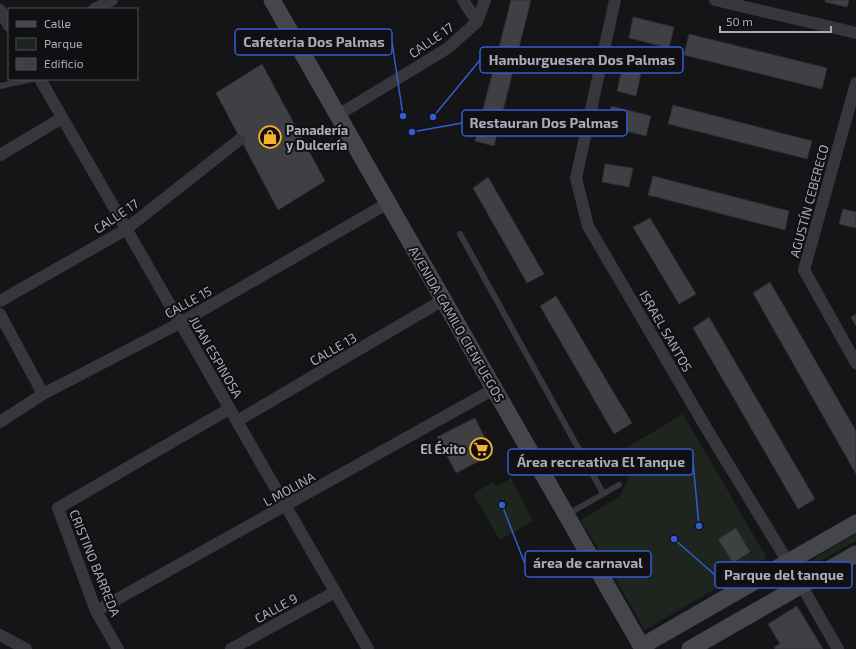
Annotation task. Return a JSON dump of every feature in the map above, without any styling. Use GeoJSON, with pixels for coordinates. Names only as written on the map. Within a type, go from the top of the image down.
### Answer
{"type":"FeatureCollection","features":[{"type":"Feature","properties":{"kind":"main road","name":"AVENIDA CAMILO CIENFUEGOS"},"geometry":{"type":"LineString","coordinates":[[272,0],[641,648]]}},
{"type":"Feature","properties":{"kind":"main road"},"geometry":{"type":"LineString","coordinates":[[641,648],[856,522]]}},
{"type":"Feature","properties":{"kind":"main road"},"geometry":{"type":"LineString","coordinates":[[690,649],[856,554]]}},
{"type":"Feature","properties":{"kind":"street"},"geometry":{"type":"LineString","coordinates":[[96,8],[112,0]]}},
{"type":"Feature","properties":{"kind":"street"},"geometry":{"type":"LineString","coordinates":[[464,0],[477,22]]}},
{"type":"Feature","properties":{"kind":"street","name":"CALLE 17"},"geometry":{"type":"LineString","coordinates":[[338,115],[448,48],[477,22],[486,0]]}},
{"type":"Feature","properties":{"kind":"street","name":"ISRAEL SANTOS"},"geometry":{"type":"LineString","coordinates":[[615,0],[576,178],[588,226],[708,431],[788,562],[838,649]]}},
{"type":"Feature","properties":{"kind":"street"},"geometry":{"type":"LineString","coordinates":[[715,0],[856,33]]}},
{"type":"Feature","properties":{"kind":"street"},"geometry":{"type":"LineString","coordinates":[[0,10],[8,24]]}},
{"type":"Feature","properties":{"kind":"street","name":"JUAN ESPINOSA"},"geometry":{"type":"LineString","coordinates":[[41,80],[125,230],[368,649]]}},
{"type":"Feature","properties":{"kind":"street","name":"AGUSTÍN CEBERECO"},"geometry":{"type":"LineString","coordinates":[[856,84],[804,270],[856,363]]}},
{"type":"Feature","properties":{"kind":"street"},"geometry":{"type":"LineString","coordinates":[[0,155],[62,118]]}},
{"type":"Feature","properties":{"kind":"street","name":"CALLE 17"},"geometry":{"type":"LineString","coordinates":[[0,301],[125,230],[239,140]]}},
{"type":"Feature","properties":{"kind":"street","name":"CALLE 15"},"geometry":{"type":"LineString","coordinates":[[0,422],[44,394],[180,323],[388,203]]}},
{"type":"Feature","properties":{"kind":"street","name":"CALLE 13"},"geometry":{"type":"LineString","coordinates":[[237,421],[443,300]]}},
{"type":"Feature","properties":{"kind":"street"},"geometry":{"type":"LineString","coordinates":[[0,314],[44,394]]}},
{"type":"Feature","properties":{"kind":"street","name":"L MOLINA"},"geometry":{"type":"LineString","coordinates":[[96,611],[494,389]]}},
{"type":"Feature","properties":{"kind":"street","name":"CRISTINO BARREDA"},"geometry":{"type":"LineString","coordinates":[[118,649],[96,611],[58,508],[229,408]]}},
{"type":"Feature","properties":{"kind":"street","name":"CALLE 9"},"geometry":{"type":"LineString","coordinates":[[231,649],[335,592]]}},
{"type":"Feature","properties":{"kind":"street"},"geometry":{"type":"LineString","coordinates":[[0,636],[26,649]]}},
{"type":"Feature","properties":{"kind":"lane"},"geometry":{"type":"LineString","coordinates":[[0,86],[28,80]]}},
{"type":"Feature","properties":{"kind":"lane"},"geometry":{"type":"LineString","coordinates":[[460,234],[604,493]]}},
{"type":"Feature","properties":{"kind":"lane"},"geometry":{"type":"LineString","coordinates":[[566,514],[619,485]]}},
{"type":"Feature","properties":{"kind":"green space"},"geometry":{"type":"Polygon","coordinates":[[[683,414],[767,558],[645,630],[581,520],[619,497],[632,471],[626,448],[683,414]]]}},
{"type":"Feature","properties":{"kind":"green space"},"geometry":{"type":"Polygon","coordinates":[[[511,478],[533,521],[500,540],[473,494],[493,482],[496,487],[511,478]]]}},
{"type":"Feature","properties":{"kind":"green space"},"geometry":{"type":"Polygon","coordinates":[[[856,534],[856,541],[815,564],[812,562],[816,557],[856,534]]]}},
{"type":"Feature","properties":{"kind":"building"},"geometry":{"type":"Polygon","coordinates":[[[511,0],[531,0],[494,146],[475,141],[511,0]]]}},
{"type":"Feature","properties":{"kind":"building"},"geometry":{"type":"Polygon","coordinates":[[[825,0],[849,0],[847,7],[825,2],[825,0]]]}},
{"type":"Feature","properties":{"kind":"building"},"geometry":{"type":"Polygon","coordinates":[[[633,17],[674,27],[669,48],[629,38],[633,17]]]}},
{"type":"Feature","properties":{"kind":"building"},"geometry":{"type":"Polygon","coordinates":[[[689,34],[827,68],[822,89],[684,55],[689,34]]]}},
{"type":"Feature","properties":{"kind":"building"},"geometry":{"type":"Polygon","coordinates":[[[624,59],[643,64],[636,96],[617,91],[624,59]]]}},
{"type":"Feature","properties":{"kind":"building","name":"Panadería y Dulcería"},"geometry":{"type":"Polygon","coordinates":[[[262,64],[325,181],[278,210],[216,93],[262,64]]]}},
{"type":"Feature","properties":{"kind":"building"},"geometry":{"type":"Polygon","coordinates":[[[673,105],[812,141],[807,159],[668,124],[673,105]]]}},
{"type":"Feature","properties":{"kind":"building"},"geometry":{"type":"Polygon","coordinates":[[[611,106],[651,116],[646,136],[606,126],[611,106]]]}},
{"type":"Feature","properties":{"kind":"building"},"geometry":{"type":"Polygon","coordinates":[[[605,164],[633,168],[629,187],[602,182],[605,164]]]}},
{"type":"Feature","properties":{"kind":"building"},"geometry":{"type":"Polygon","coordinates":[[[653,176],[789,211],[785,230],[648,195],[653,176]]]}},
{"type":"Feature","properties":{"kind":"building"},"geometry":{"type":"Polygon","coordinates":[[[488,177],[544,274],[527,283],[473,188],[488,177]]]}},
{"type":"Feature","properties":{"kind":"building"},"geometry":{"type":"Polygon","coordinates":[[[843,209],[856,212],[856,228],[839,224],[843,209]]]}},
{"type":"Feature","properties":{"kind":"building"},"geometry":{"type":"Polygon","coordinates":[[[650,218],[696,294],[679,304],[633,227],[650,218]]]}},
{"type":"Feature","properties":{"kind":"building"},"geometry":{"type":"Polygon","coordinates":[[[770,282],[856,431],[856,474],[753,293],[770,282]]]}},
{"type":"Feature","properties":{"kind":"building"},"geometry":{"type":"Polygon","coordinates":[[[556,296],[632,423],[614,434],[540,306],[556,296]]]}},
{"type":"Feature","properties":{"kind":"building"},"geometry":{"type":"Polygon","coordinates":[[[856,314],[856,326],[851,317],[856,314]]]}},
{"type":"Feature","properties":{"kind":"building"},"geometry":{"type":"Polygon","coordinates":[[[709,317],[815,499],[798,509],[693,328],[709,317]]]}},
{"type":"Feature","properties":{"kind":"building"},"geometry":{"type":"Polygon","coordinates":[[[475,418],[493,454],[456,473],[437,437],[475,418]]]}},
{"type":"Feature","properties":{"kind":"building"},"geometry":{"type":"Polygon","coordinates":[[[736,528],[750,552],[733,563],[718,539],[736,528]]]}},
{"type":"Feature","properties":{"kind":"building"},"geometry":{"type":"Polygon","coordinates":[[[797,606],[823,649],[775,649],[774,647],[780,644],[768,624],[797,606]]]}},
{"type":"Feature","properties":{"kind":"place","name":"Cafeteria Dos Palmas"},"geometry":{"type":"Point","coordinates":[403,116]}},
{"type":"Feature","properties":{"kind":"place","name":"Hamburguesera Dos Palmas"},"geometry":{"type":"Point","coordinates":[433,117]}},
{"type":"Feature","properties":{"kind":"place","name":"Restauran Dos Palmas"},"geometry":{"type":"Point","coordinates":[412,132]}},
{"type":"Feature","properties":{"kind":"place","name":"Panadería y Dulcería"},"geometry":{"type":"Point","coordinates":[270,137]}},
{"type":"Feature","properties":{"kind":"place","name":"El Éxito"},"geometry":{"type":"Point","coordinates":[481,449]}},
{"type":"Feature","properties":{"kind":"place","name":"área de carnaval"},"geometry":{"type":"Point","coordinates":[502,505]}},
{"type":"Feature","properties":{"kind":"place","name":"Área recreativa El Tanque"},"geometry":{"type":"Point","coordinates":[699,526]}},
{"type":"Feature","properties":{"kind":"place","name":"Parque del tanque"},"geometry":{"type":"Point","coordinates":[674,539]}}]}
